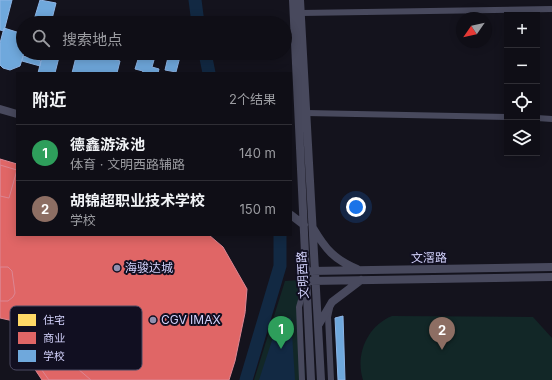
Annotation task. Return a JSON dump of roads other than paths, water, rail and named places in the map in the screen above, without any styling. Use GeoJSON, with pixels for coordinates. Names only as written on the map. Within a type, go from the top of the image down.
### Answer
{"type":"FeatureCollection","features":[{"type":"Feature","properties":{"kind":"street","name":"文明西路"},"geometry":{"type":"LineString","coordinates":[[293,0],[309,226],[316,281],[321,380]]}},
{"type":"Feature","properties":{"kind":"street","name":"文明西路"},"geometry":{"type":"LineString","coordinates":[[300,0],[306,113],[309,226],[306,271],[311,380]]}},
{"type":"Feature","properties":{"kind":"street"},"geometry":{"type":"LineString","coordinates":[[301,13],[552,9]]}},
{"type":"Feature","properties":{"kind":"street"},"geometry":{"type":"LineString","coordinates":[[0,109],[16,114]]}},
{"type":"Feature","properties":{"kind":"street"},"geometry":{"type":"LineString","coordinates":[[306,113],[504,118]]}},
{"type":"Feature","properties":{"kind":"street"},"geometry":{"type":"LineString","coordinates":[[540,118],[552,119]]}},
{"type":"Feature","properties":{"kind":"street"},"geometry":{"type":"LineString","coordinates":[[292,216],[309,226],[328,251],[340,262],[361,275],[332,302],[318,326]]}},
{"type":"Feature","properties":{"kind":"street","name":"文滘路"},"geometry":{"type":"LineString","coordinates":[[307,281],[361,275],[552,267]]}},
{"type":"Feature","properties":{"kind":"street","name":"文滘路"},"geometry":{"type":"LineString","coordinates":[[306,271],[361,275],[552,277]]}},
{"type":"Feature","properties":{"kind":"street"},"geometry":{"type":"LineString","coordinates":[[302,380],[299,307],[307,281]]}},
{"type":"Feature","properties":{"kind":"street"},"geometry":{"type":"LineString","coordinates":[[331,380],[328,317],[332,302]]}},
{"type":"Feature","properties":{"kind":"water"},"geometry":{"type":"Polygon","coordinates":[[[291,318],[295,380],[259,380],[279,319],[291,318]]]}},
{"type":"Feature","properties":{"kind":"waterway"},"geometry":{"type":"LineString","coordinates":[[195,0],[197,16]]}},
{"type":"Feature","properties":{"kind":"waterway"},"geometry":{"type":"LineString","coordinates":[[206,60],[209,72]]}},
{"type":"Feature","properties":{"kind":"waterway"},"geometry":{"type":"LineString","coordinates":[[246,380],[280,266],[280,236]]}},
{"type":"Feature","properties":{"kind":"place","name":"海骏达城"},"geometry":{"type":"Point","coordinates":[117,268]}},
{"type":"Feature","properties":{"kind":"place","name":"CGV IMAX"},"geometry":{"type":"Point","coordinates":[153,320]}},
{"type":"Feature","properties":{"kind":"place","name":"德鑫游泳池"},"geometry":{"type":"Point","coordinates":[281,349]}},
{"type":"Feature","properties":{"kind":"place","name":"胡锦超职业技术学校"},"geometry":{"type":"Point","coordinates":[442,350]}}]}
